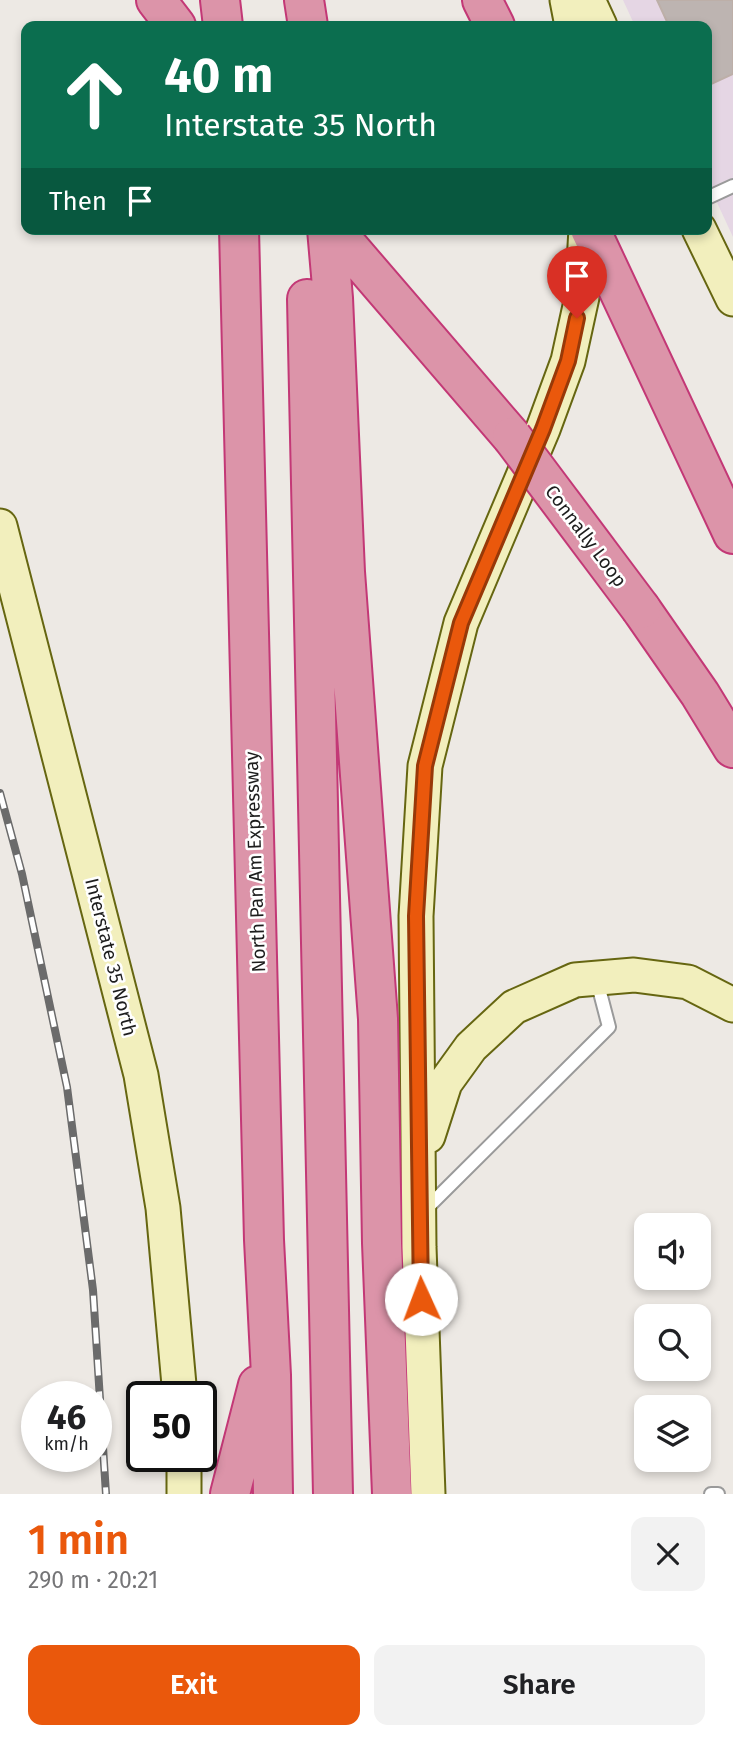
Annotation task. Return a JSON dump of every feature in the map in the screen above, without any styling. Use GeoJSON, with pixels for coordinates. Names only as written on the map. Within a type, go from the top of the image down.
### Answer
{"type":"FeatureCollection","features":[{"type":"Feature","properties":{"kind":"highway"},"geometry":{"type":"LineString","coordinates":[[156,0],[172,21]]}},
{"type":"Feature","properties":{"kind":"highway"},"geometry":{"type":"LineString","coordinates":[[181,0],[197,21]]}},
{"type":"Feature","properties":{"kind":"highway"},"geometry":{"type":"LineString","coordinates":[[220,0],[222,21]]}},
{"type":"Feature","properties":{"kind":"highway"},"geometry":{"type":"LineString","coordinates":[[288,0],[290,21]]}},
{"type":"Feature","properties":{"kind":"highway"},"geometry":{"type":"LineString","coordinates":[[303,0],[307,21]]}},
{"type":"Feature","properties":{"kind":"highway"},"geometry":{"type":"LineString","coordinates":[[482,0],[492,21]]}},
{"type":"Feature","properties":{"kind":"highway","name":"North Pan Am Expressway"},"geometry":{"type":"LineString","coordinates":[[239,235],[264,1240],[270,1343],[273,1494]]}},
{"type":"Feature","properties":{"kind":"highway"},"geometry":{"type":"LineString","coordinates":[[304,235],[333,1494]]}},
{"type":"Feature","properties":{"kind":"highway"},"geometry":{"type":"LineString","coordinates":[[328,235],[348,612],[378,1019],[382,1243],[393,1494]]}},
{"type":"Feature","properties":{"kind":"highway"},"geometry":{"type":"LineString","coordinates":[[338,235],[512,437]]}},
{"type":"Feature","properties":{"kind":"highway","name":"Connally Loop"},"geometry":{"type":"LineString","coordinates":[[360,235],[641,609],[700,694],[733,748]]}},
{"type":"Feature","properties":{"kind":"highway"},"geometry":{"type":"LineString","coordinates":[[591,235],[733,534]]}},
{"type":"Feature","properties":{"kind":"highway"},"geometry":{"type":"LineString","coordinates":[[230,1494],[270,1343]]}},
{"type":"Feature","properties":{"kind":"main road"},"geometry":{"type":"LineString","coordinates":[[567,0],[571,21]]}},
{"type":"Feature","properties":{"kind":"main road"},"geometry":{"type":"LineString","coordinates":[[588,0],[598,21]]}},
{"type":"Feature","properties":{"kind":"main road"},"geometry":{"type":"LineString","coordinates":[[428,1494],[420,1273],[416,916],[425,766],[461,623],[543,429],[568,361],[582,297],[587,235]]}},
{"type":"Feature","properties":{"kind":"main road"},"geometry":{"type":"LineString","coordinates":[[702,235],[733,299]]}},
{"type":"Feature","properties":{"kind":"main road","name":"Interstate 35 North"},"geometry":{"type":"LineString","coordinates":[[0,526],[141,1075],[163,1208],[179,1381]]}},
{"type":"Feature","properties":{"kind":"main road"},"geometry":{"type":"LineString","coordinates":[[419,1165],[445,1083],[471,1047],[514,1007],[575,979],[634,975],[688,982],[733,1004]]}},
{"type":"Feature","properties":{"kind":"main road"},"geometry":{"type":"LineString","coordinates":[[184,1472],[184,1494]]}},
{"type":"Feature","properties":{"kind":"lane"},"geometry":{"type":"LineString","coordinates":[[712,196],[733,186]]}},
{"type":"Feature","properties":{"kind":"lane"},"geometry":{"type":"LineString","coordinates":[[420,1215],[609,1027],[597,978]]}},
{"type":"Feature","properties":{"kind":"lane"},"geometry":{"type":"LineString","coordinates":[[711,1494],[718,1494]]}},
{"type":"Feature","properties":{"kind":"shaded area"},"geometry":{"type":"Polygon","coordinates":[[[623,0],[733,0],[733,237],[712,192],[712,21],[633,21],[623,0]]]}},
{"type":"Feature","properties":{"kind":"building"},"geometry":{"type":"Polygon","coordinates":[[[657,0],[733,0],[733,74],[712,84],[712,21],[667,21],[657,0]]]}},
{"type":"Feature","properties":{"kind":"railway"},"geometry":{"type":"LineString","coordinates":[[0,793],[22,874],[67,1087],[93,1290],[106,1494]]}},
{"type":"Feature","properties":{"kind":"route"},"geometry":{"type":"LineString","coordinates":[[421,1299],[416,916],[425,766],[461,623],[543,429],[568,361],[577,318]]}}]}
